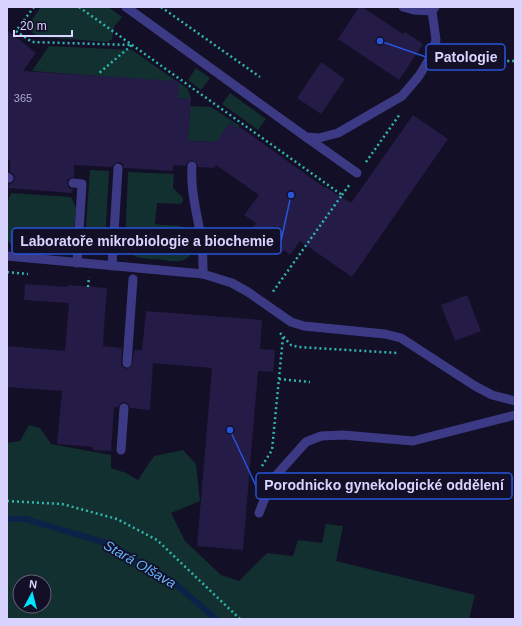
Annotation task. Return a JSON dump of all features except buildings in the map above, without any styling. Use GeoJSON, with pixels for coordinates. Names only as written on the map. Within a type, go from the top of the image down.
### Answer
{"type":"FeatureCollection","features":[{"type":"Feature","properties":{"kind":"lane"},"geometry":{"type":"LineString","coordinates":[[126,7],[357,173]]}},
{"type":"Feature","properties":{"kind":"lane"},"geometry":{"type":"LineString","coordinates":[[306,137],[319,138],[338,133],[402,96],[419,76],[431,56],[436,40],[434,9],[414,10],[402,7]]}},
{"type":"Feature","properties":{"kind":"lane"},"geometry":{"type":"LineString","coordinates":[[192,166],[191,181],[202,245],[202,274]]}},
{"type":"Feature","properties":{"kind":"lane"},"geometry":{"type":"LineString","coordinates":[[112,266],[118,168]]}},
{"type":"Feature","properties":{"kind":"lane"},"geometry":{"type":"LineString","coordinates":[[73,183],[82,184],[77,263]]}},
{"type":"Feature","properties":{"kind":"lane"},"geometry":{"type":"LineString","coordinates":[[7,256],[202,274],[232,283],[248,292],[291,322],[304,326],[385,334],[401,338],[475,386],[492,394],[515,401]]}},
{"type":"Feature","properties":{"kind":"lane"},"geometry":{"type":"LineString","coordinates":[[127,363],[133,279]]}},
{"type":"Feature","properties":{"kind":"lane"},"geometry":{"type":"LineString","coordinates":[[120,450],[124,408]]}},
{"type":"Feature","properties":{"kind":"lane"},"geometry":{"type":"LineString","coordinates":[[259,513],[272,480],[306,442],[321,436],[343,435],[414,441],[515,415]]}},
{"type":"Feature","properties":{"kind":"path"},"geometry":{"type":"LineString","coordinates":[[34,7],[16,31],[32,42],[132,45]]}},
{"type":"Feature","properties":{"kind":"path"},"geometry":{"type":"LineString","coordinates":[[79,7],[342,195]]}},
{"type":"Feature","properties":{"kind":"path"},"geometry":{"type":"LineString","coordinates":[[161,7],[260,77]]}},
{"type":"Feature","properties":{"kind":"path"},"geometry":{"type":"LineString","coordinates":[[98,74],[132,45]]}},
{"type":"Feature","properties":{"kind":"path"},"geometry":{"type":"LineString","coordinates":[[431,56],[449,64],[515,61]]}},
{"type":"Feature","properties":{"kind":"path"},"geometry":{"type":"LineString","coordinates":[[271,295],[357,173],[406,107],[402,96]]}},
{"type":"Feature","properties":{"kind":"path"},"geometry":{"type":"LineString","coordinates":[[262,466],[272,450],[284,337]]}},
{"type":"Feature","properties":{"kind":"path"},"geometry":{"type":"LineString","coordinates":[[279,379],[310,382]]}},
{"type":"Feature","properties":{"kind":"path"},"geometry":{"type":"LineString","coordinates":[[7,501],[62,504],[117,519],[157,540],[240,619]]}},
{"type":"Feature","properties":{"kind":"green space"},"geometry":{"type":"Polygon","coordinates":[[[41,7],[108,7],[122,17],[114,27],[112,39],[108,42],[39,37],[26,28],[41,7]]]}},
{"type":"Feature","properties":{"kind":"green space"},"geometry":{"type":"Polygon","coordinates":[[[49,46],[132,50],[188,89],[191,99],[176,98],[176,82],[32,71],[49,46]]]}},
{"type":"Feature","properties":{"kind":"green space"},"geometry":{"type":"Polygon","coordinates":[[[196,68],[210,78],[201,90],[188,80],[196,68]]]}},
{"type":"Feature","properties":{"kind":"green space"},"geometry":{"type":"Polygon","coordinates":[[[230,93],[266,119],[258,130],[222,104],[230,93]]]}},
{"type":"Feature","properties":{"kind":"green space"},"geometry":{"type":"Polygon","coordinates":[[[190,106],[211,107],[240,126],[238,129],[230,123],[215,144],[214,142],[188,141],[190,106]]]}},
{"type":"Feature","properties":{"kind":"green space"},"geometry":{"type":"Polygon","coordinates":[[[90,170],[109,171],[105,241],[102,246],[97,249],[88,246],[85,240],[90,170]]]}},
{"type":"Feature","properties":{"kind":"green space"},"geometry":{"type":"Polygon","coordinates":[[[128,172],[174,174],[173,188],[183,198],[183,202],[180,204],[157,203],[155,224],[179,226],[186,228],[189,231],[194,240],[194,247],[192,253],[184,260],[168,261],[142,258],[130,253],[125,244],[128,172]]]}},
{"type":"Feature","properties":{"kind":"green space"},"geometry":{"type":"Polygon","coordinates":[[[11,193],[71,197],[76,209],[73,239],[67,247],[59,251],[16,247],[12,245],[7,240],[6,222],[7,204],[11,193]]]}},
{"type":"Feature","properties":{"kind":"green space"},"geometry":{"type":"Polygon","coordinates":[[[29,425],[40,428],[51,444],[111,455],[111,468],[126,473],[138,480],[154,456],[183,450],[196,464],[200,501],[171,513],[185,541],[221,575],[239,581],[267,553],[293,556],[298,540],[322,543],[326,524],[343,526],[336,561],[475,595],[469,619],[7,619],[7,443],[20,441],[29,425]]]}},
{"type":"Feature","properties":{"kind":"waterway","name":"Stará Olšava"},"geometry":{"type":"LineString","coordinates":[[7,519],[25,519],[110,544],[171,580],[216,619]]}},
{"type":"Feature","properties":{"kind":"place","name":"Patologie"},"geometry":{"type":"Point","coordinates":[380,41]}},
{"type":"Feature","properties":{"kind":"place","name":"Laboratoře mikrobiologie a biochemie"},"geometry":{"type":"Point","coordinates":[291,195]}},
{"type":"Feature","properties":{"kind":"place","name":"Porodnicko gynekologické oddělení"},"geometry":{"type":"Point","coordinates":[230,430]}}]}
